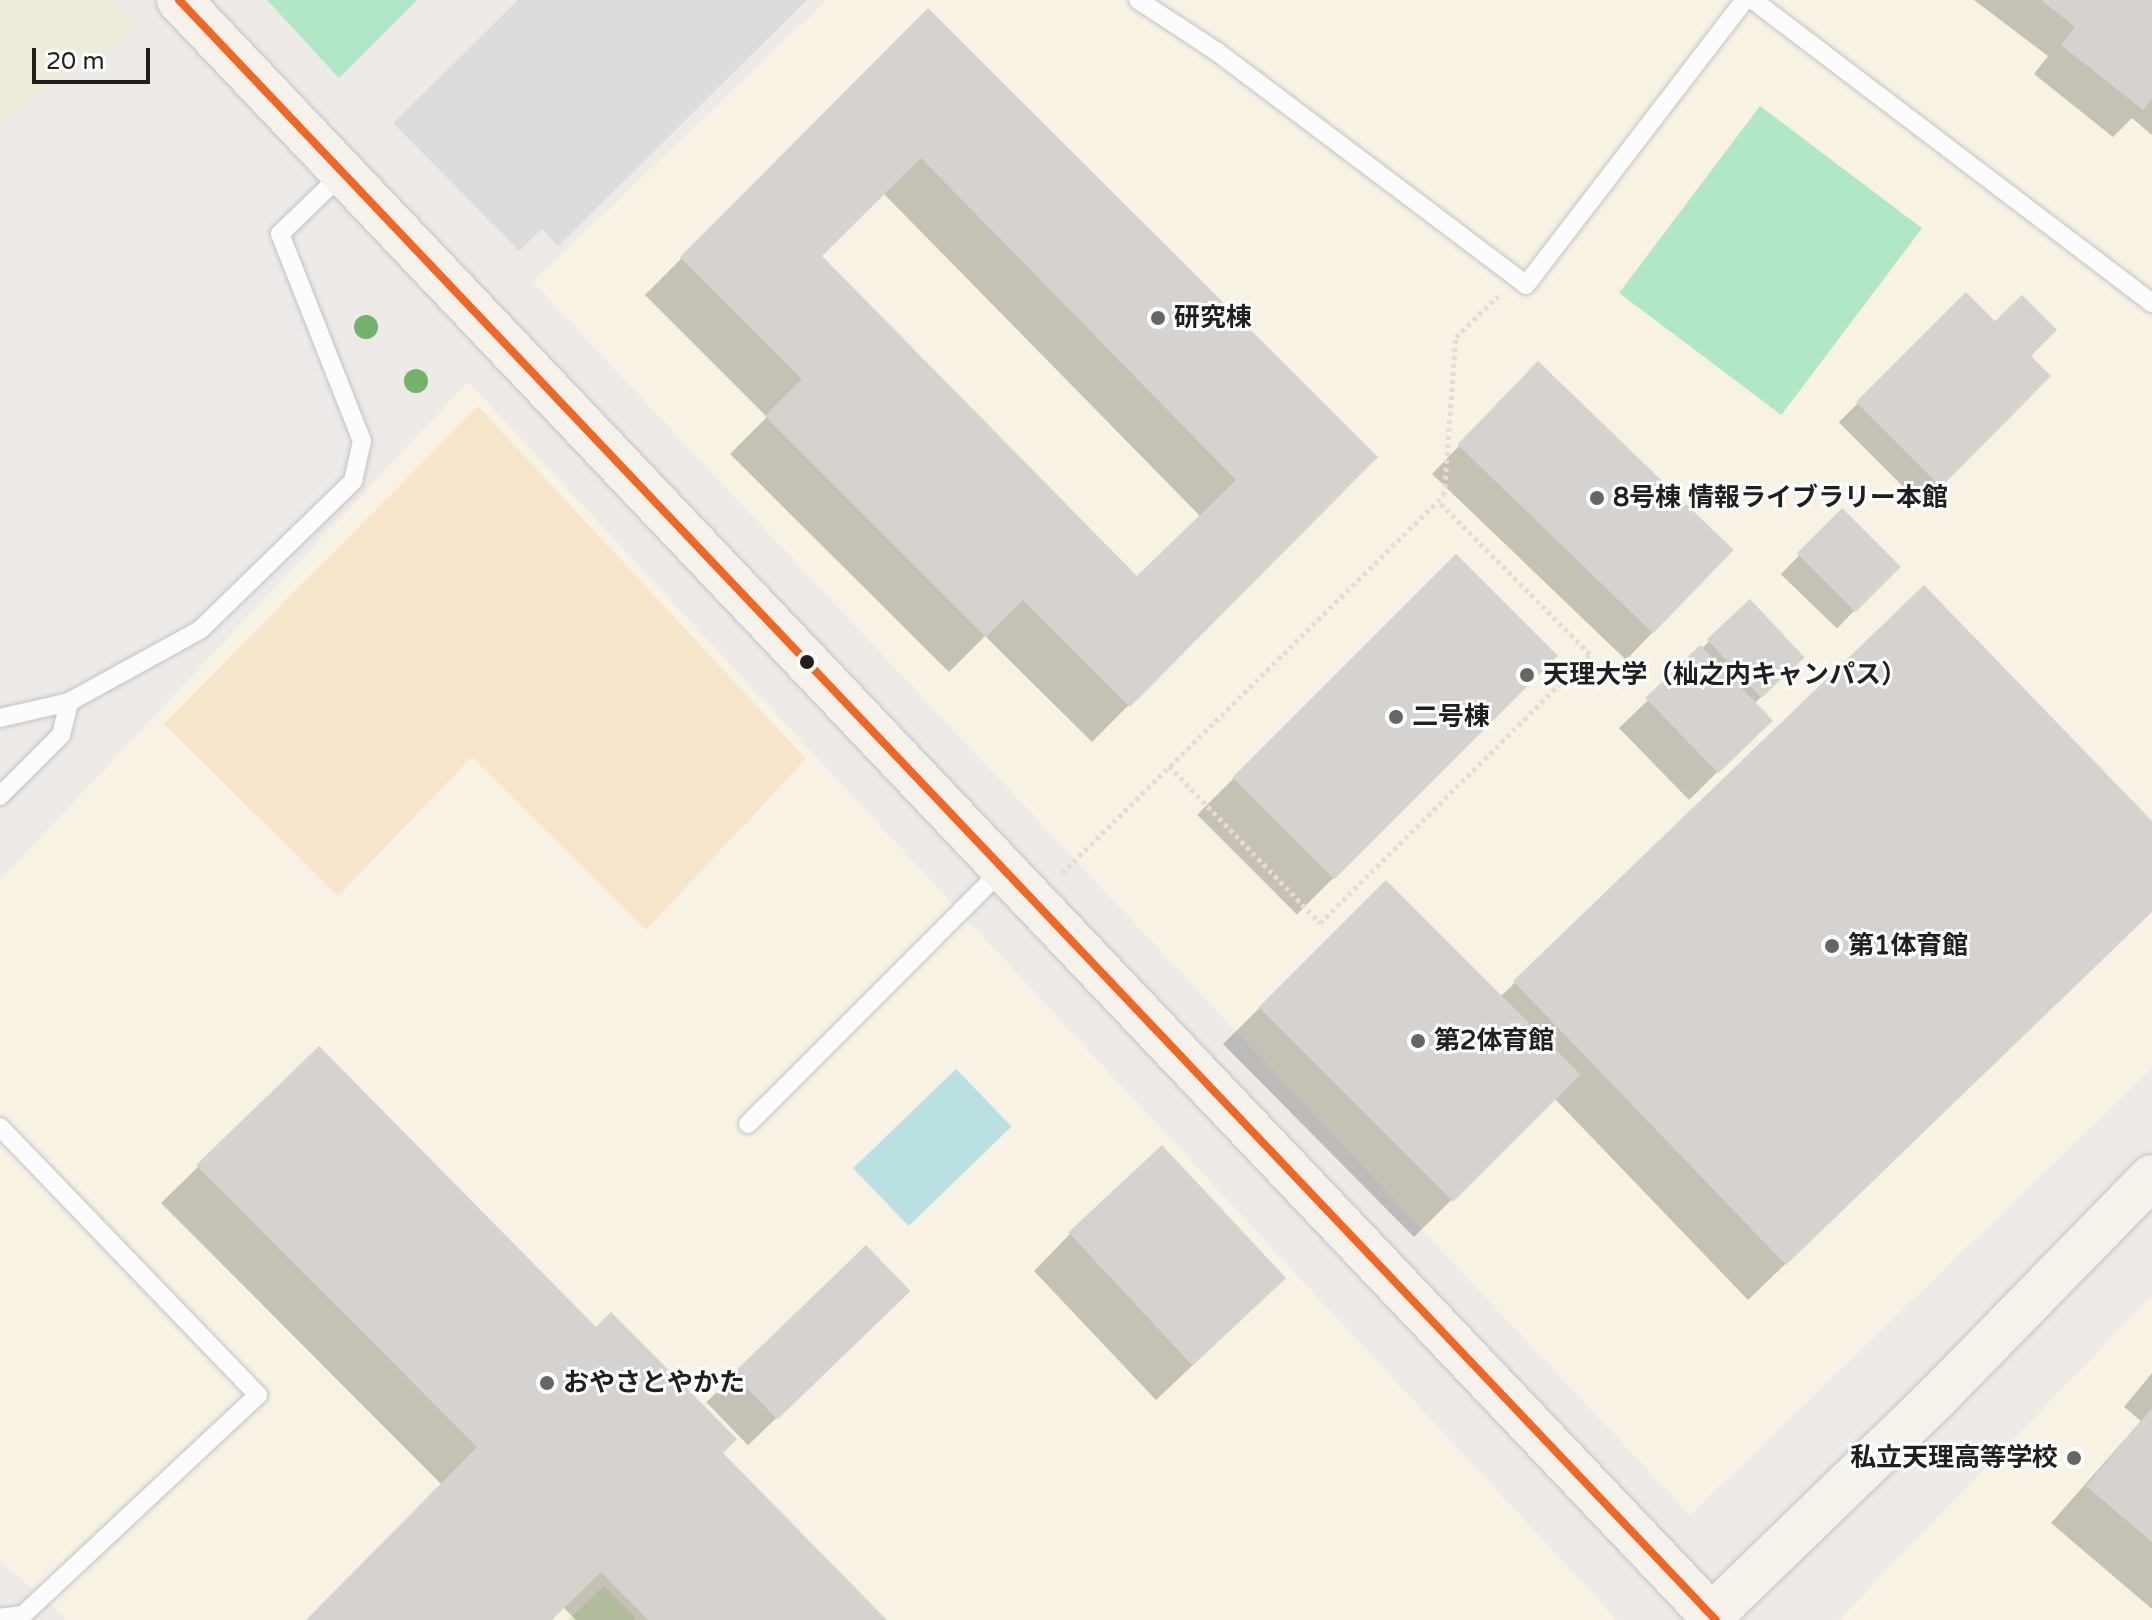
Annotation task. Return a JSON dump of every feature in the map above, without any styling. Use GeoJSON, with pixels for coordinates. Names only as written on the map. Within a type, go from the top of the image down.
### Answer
{"type":"FeatureCollection","features":[{"type":"Feature","properties":{"kind":"street"},"geometry":{"type":"LineString","coordinates":[[179,0],[1712,1618],[1938,1396],[2152,1177]]}},
{"type":"Feature","properties":{"kind":"lane"},"geometry":{"type":"LineString","coordinates":[[1138,0],[1216,51],[1526,285],[1745,0]]}},
{"type":"Feature","properties":{"kind":"lane"},"geometry":{"type":"LineString","coordinates":[[1753,0],[2152,303]]}},
{"type":"Feature","properties":{"kind":"lane"},"geometry":{"type":"LineString","coordinates":[[0,718],[69,702],[200,630],[353,481],[362,441],[280,234],[342,174]]}},
{"type":"Feature","properties":{"kind":"lane"},"geometry":{"type":"LineString","coordinates":[[0,796],[61,735],[69,702]]}},
{"type":"Feature","properties":{"kind":"lane"},"geometry":{"type":"LineString","coordinates":[[748,1124],[1001,871]]}},
{"type":"Feature","properties":{"kind":"lane"},"geometry":{"type":"LineString","coordinates":[[0,1127],[258,1395],[23,1615],[0,1618]]}},
{"type":"Feature","properties":{"kind":"path"},"geometry":{"type":"LineString","coordinates":[[1055,879],[1444,495],[1456,337],[1517,278]]}},
{"type":"Feature","properties":{"kind":"path"},"geometry":{"type":"LineString","coordinates":[[1169,766],[1320,923],[1590,654],[1438,501]]}},
{"type":"Feature","properties":{"kind":"shaded area"},"geometry":{"type":"Polygon","coordinates":[[[0,0],[111,0],[136,28],[0,124],[0,0]]]}},
{"type":"Feature","properties":{"kind":"shaded area"},"geometry":{"type":"Polygon","coordinates":[[[518,0],[807,0],[558,246],[542,229],[519,251],[393,123],[518,0]]]}},
{"type":"Feature","properties":{"kind":"shaded area","name":"天理大学（杣之内キャンパス）"},"geometry":{"type":"Polygon","coordinates":[[[827,0],[2152,0],[2152,1068],[1690,1515],[533,282],[827,0]]]}},
{"type":"Feature","properties":{"kind":"shaded area"},"geometry":{"type":"Polygon","coordinates":[[[468,382],[1617,1620],[67,1620],[0,1560],[0,881],[468,382]]]}},
{"type":"Feature","properties":{"kind":"shaded area","name":"私立天理高等学校"},"geometry":{"type":"Polygon","coordinates":[[[2152,1296],[2152,1620],[1839,1620],[2152,1296]]]}},
{"type":"Feature","properties":{"kind":"green space"},"geometry":{"type":"Polygon","coordinates":[[[267,0],[417,0],[339,78],[267,0]]]}},
{"type":"Feature","properties":{"kind":"green space"},"geometry":{"type":"Polygon","coordinates":[[[1760,106],[1922,228],[1781,415],[1619,293],[1760,106]]]}},
{"type":"Feature","properties":{"kind":"green space"},"geometry":{"type":"Polygon","coordinates":[[[604,1586],[637,1620],[568,1620],[604,1586]]]}},
{"type":"Feature","properties":{"kind":"sand"},"geometry":{"type":"Polygon","coordinates":[[[478,406],[806,759],[646,930],[472,757],[338,896],[164,724],[478,406]]]}},
{"type":"Feature","properties":{"kind":"water"},"geometry":{"type":"Polygon","coordinates":[[[956,1069],[1012,1127],[909,1226],[853,1168],[956,1069]]]}},
{"type":"Feature","properties":{"kind":"building"},"geometry":{"type":"Polygon","coordinates":[[[2041,0],[2152,0],[2152,99],[2143,110],[2061,45],[2075,27],[2041,0]]]}},
{"type":"Feature","properties":{"kind":"building","name":"研究棟"},"geometry":{"type":"Polygon","coordinates":[[[928,8],[1378,457],[1130,707],[1023,600],[986,637],[765,416],[802,379],[680,257],[928,8]],[[921,158],[822,256],[1137,576],[1236,480],[921,158]]]}},
{"type":"Feature","properties":{"kind":"building"},"geometry":{"type":"Polygon","coordinates":[[[1966,292],[1995,321],[2022,295],[2057,330],[2031,356],[2051,376],[1941,487],[1856,402],[1966,292]]]}},
{"type":"Feature","properties":{"kind":"building","name":"8号棟 情報ライブラリー本館"},"geometry":{"type":"Polygon","coordinates":[[[1538,361],[1734,550],[1653,633],[1457,444],[1538,361]]]}},
{"type":"Feature","properties":{"kind":"building"},"geometry":{"type":"Polygon","coordinates":[[[1842,508],[1901,567],[1855,612],[1797,553],[1842,508]]]}},
{"type":"Feature","properties":{"kind":"building","name":"二号棟"},"geometry":{"type":"Polygon","coordinates":[[[1456,554],[1558,656],[1334,879],[1233,777],[1456,554]]]}},
{"type":"Feature","properties":{"kind":"building","name":"第1体育館"},"geometry":{"type":"Polygon","coordinates":[[[1924,585],[2152,821],[2152,912],[1786,1265],[1513,981],[1924,585]]]}},
{"type":"Feature","properties":{"kind":"building"},"geometry":{"type":"Polygon","coordinates":[[[1750,599],[1805,658],[1761,698],[1707,639],[1750,599]]]}},
{"type":"Feature","properties":{"kind":"building"},"geometry":{"type":"Polygon","coordinates":[[[1700,645],[1773,721],[1718,773],[1645,698],[1700,645]]]}},
{"type":"Feature","properties":{"kind":"building","name":"第2体育館"},"geometry":{"type":"Polygon","coordinates":[[[1386,880],[1580,1074],[1453,1202],[1259,1007],[1386,880]]]}},
{"type":"Feature","properties":{"kind":"building","name":"おやさとやかた"},"geometry":{"type":"Polygon","coordinates":[[[319,1046],[596,1327],[611,1312],[737,1439],[723,1453],[887,1620],[648,1620],[601,1572],[552,1620],[306,1620],[477,1447],[196,1165],[319,1046]]]}},
{"type":"Feature","properties":{"kind":"building"},"geometry":{"type":"Polygon","coordinates":[[[1162,1145],[1286,1278],[1193,1365],[1068,1232],[1162,1145]]]}},
{"type":"Feature","properties":{"kind":"building"},"geometry":{"type":"Polygon","coordinates":[[[866,1245],[910,1291],[777,1420],[733,1374],[866,1245]]]}},
{"type":"Feature","properties":{"kind":"building"},"geometry":{"type":"Polygon","coordinates":[[[2152,1408],[2152,1542],[2086,1486],[2152,1408]]]}},
{"type":"Feature","properties":{"kind":"transit line"},"geometry":{"type":"LineString","coordinates":[[179,0],[1716,1620]]}},
{"type":"Feature","properties":{"kind":"place","name":"研究棟"},"geometry":{"type":"Point","coordinates":[1158,318]}},
{"type":"Feature","properties":{"kind":"place","name":"8号棟 情報ライブラリー本館"},"geometry":{"type":"Point","coordinates":[1597,498]}},
{"type":"Feature","properties":{"kind":"place","name":"天理大学（杣之内キャンパス）"},"geometry":{"type":"Point","coordinates":[1527,675]}},
{"type":"Feature","properties":{"kind":"place","name":"二号棟"},"geometry":{"type":"Point","coordinates":[1396,717]}},
{"type":"Feature","properties":{"kind":"place","name":"第1体育館"},"geometry":{"type":"Point","coordinates":[1832,946]}},
{"type":"Feature","properties":{"kind":"place","name":"第2体育館"},"geometry":{"type":"Point","coordinates":[1418,1041]}},
{"type":"Feature","properties":{"kind":"place","name":"おやさとやかた"},"geometry":{"type":"Point","coordinates":[547,1383]}},
{"type":"Feature","properties":{"kind":"place","name":"私立天理高等学校"},"geometry":{"type":"Point","coordinates":[2074,1458]}}]}
